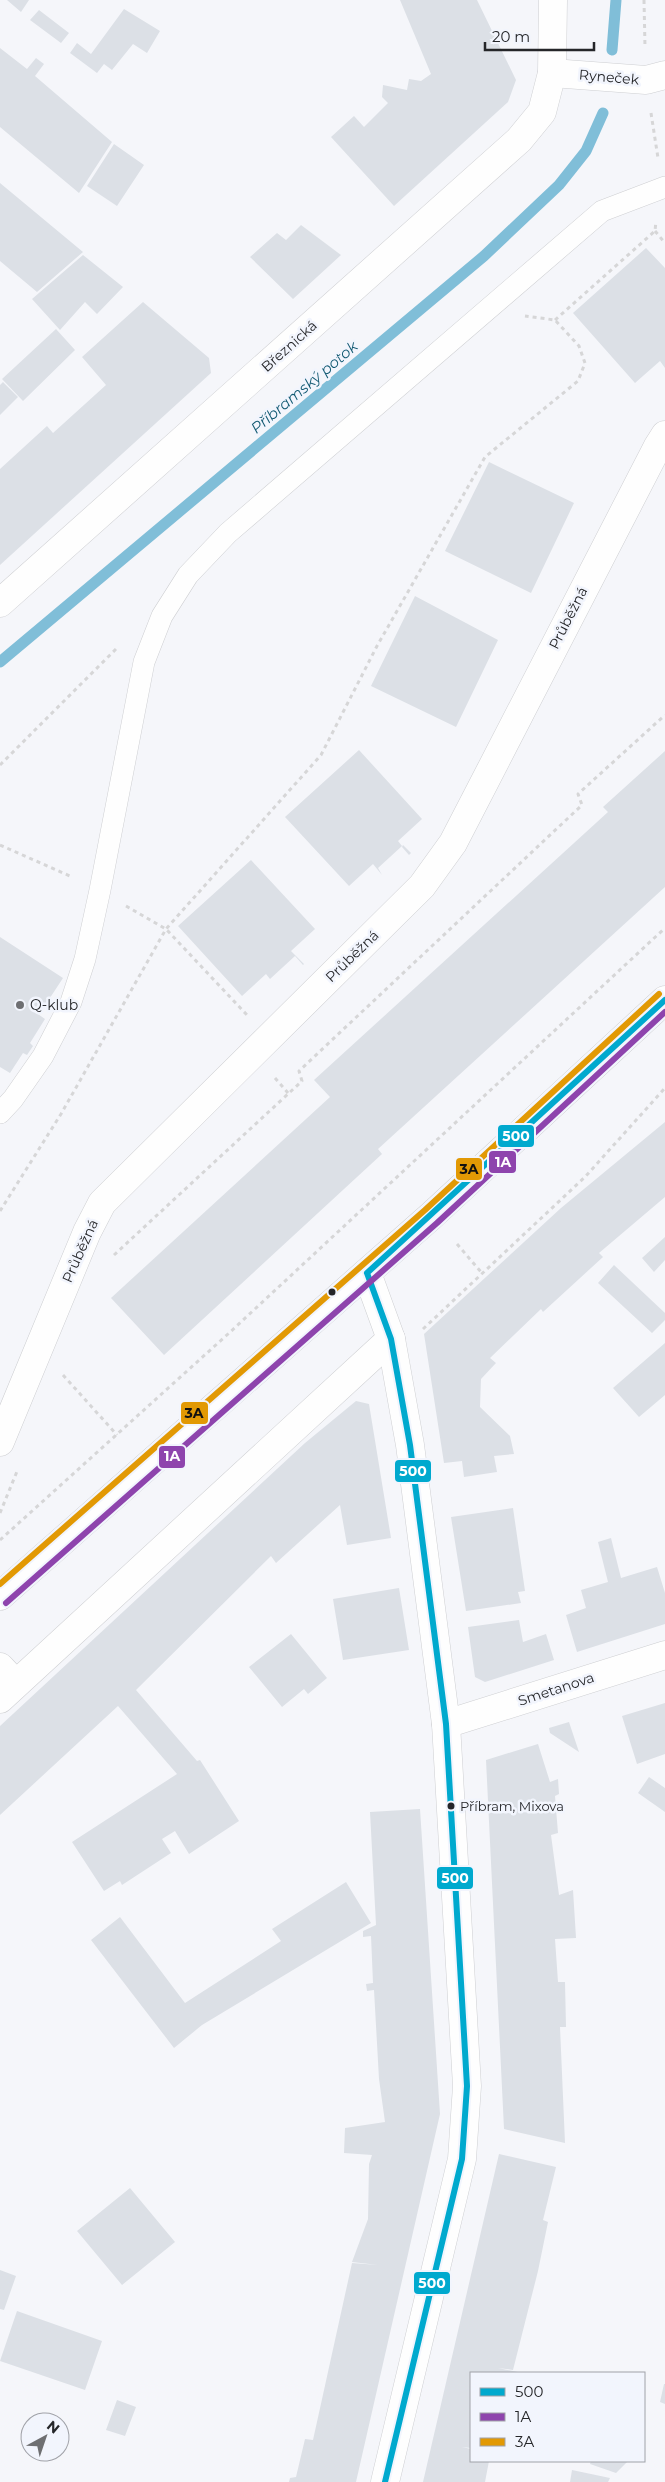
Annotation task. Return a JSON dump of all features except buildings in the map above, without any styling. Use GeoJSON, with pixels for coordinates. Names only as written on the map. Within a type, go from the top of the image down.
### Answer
{"type":"FeatureCollection","features":[{"type":"Feature","properties":{"kind":"street","name":"Březnická"},"geometry":{"type":"LineString","coordinates":[[0,603],[519,140],[542,112],[552,73],[553,0]]}},
{"type":"Feature","properties":{"kind":"street","name":"Ryneček"},"geometry":{"type":"LineString","coordinates":[[552,73],[655,78]]}},
{"type":"Feature","properties":{"kind":"street","name":"Průběžná"},"geometry":{"type":"LineString","coordinates":[[0,1442],[87,1232],[102,1203],[422,886],[453,843],[665,435]]}},
{"type":"Feature","properties":{"kind":"street"},"geometry":{"type":"LineString","coordinates":[[0,1596],[367,1273],[665,1000]]}},
{"type":"Feature","properties":{"kind":"street"},"geometry":{"type":"LineString","coordinates":[[367,1273],[391,1339],[410,1445],[446,1724],[467,2086],[462,2160],[385,2482]]}},
{"type":"Feature","properties":{"kind":"street"},"geometry":{"type":"LineString","coordinates":[[5,1683],[391,1339]]}},
{"type":"Feature","properties":{"kind":"street","name":"Smetanova"},"geometry":{"type":"LineString","coordinates":[[446,1724],[665,1655]]}},
{"type":"Feature","properties":{"kind":"lane"},"geometry":{"type":"LineString","coordinates":[[0,1113],[13,1099],[43,1056],[71,1002],[85,958],[100,890],[144,662],[162,616],[188,575],[228,533],[602,211],[664,188]]}},
{"type":"Feature","properties":{"kind":"path"},"geometry":{"type":"LineString","coordinates":[[644,0],[655,78],[664,188]]}},
{"type":"Feature","properties":{"kind":"path"},"geometry":{"type":"LineString","coordinates":[[0,1211],[61,1114],[166,929],[321,755],[377,646],[485,457],[578,381],[585,363],[579,346],[555,320],[654,231],[665,243]]}},
{"type":"Feature","properties":{"kind":"path"},"geometry":{"type":"LineString","coordinates":[[0,765],[123,642]]}},
{"type":"Feature","properties":{"kind":"path"},"geometry":{"type":"LineString","coordinates":[[107,1262],[302,1081],[299,1071],[582,805],[578,794],[665,715]]}},
{"type":"Feature","properties":{"kind":"path"},"geometry":{"type":"LineString","coordinates":[[0,1540],[117,1435],[665,928]]}},
{"type":"Feature","properties":{"kind":"path"},"geometry":{"type":"LineString","coordinates":[[166,929],[268,1038]]}},
{"type":"Feature","properties":{"kind":"path"},"geometry":{"type":"LineString","coordinates":[[271,1074],[288,1093]]}},
{"type":"Feature","properties":{"kind":"path"},"geometry":{"type":"LineString","coordinates":[[418,1333],[585,1178],[665,1088]]}},
{"type":"Feature","properties":{"kind":"path"},"geometry":{"type":"LineString","coordinates":[[457,1244],[482,1272]]}},
{"type":"Feature","properties":{"kind":"path"},"geometry":{"type":"LineString","coordinates":[[58,1370],[117,1435]]}},
{"type":"Feature","properties":{"kind":"waterway","name":"Příbramský potok"},"geometry":{"type":"LineString","coordinates":[[612,50],[616,0]]}},
{"type":"Feature","properties":{"kind":"waterway","name":"Příbramský potok"},"geometry":{"type":"LineString","coordinates":[[0,662],[484,256],[559,185],[586,151],[603,113]]}},
{"type":"Feature","properties":{"kind":"transit line","name":"3A"},"geometry":{"type":"LineString","coordinates":[[0,1584],[425,1210],[659,994]]}},
{"type":"Feature","properties":{"kind":"transit line","name":"500"},"geometry":{"type":"LineString","coordinates":[[367,1273],[665,1000]]}},
{"type":"Feature","properties":{"kind":"transit line","name":"1A"},"geometry":{"type":"LineString","coordinates":[[6,1603],[437,1223],[665,1012]]}},
{"type":"Feature","properties":{"kind":"transit line","name":"500"},"geometry":{"type":"LineString","coordinates":[[367,1273],[391,1339],[410,1445],[446,1724],[467,2086],[462,2159],[385,2482]]}},
{"type":"Feature","properties":{"kind":"place","name":"Q-klub"},"geometry":{"type":"Point","coordinates":[20,1005]}},
{"type":"Feature","properties":{"kind":"place","name":"Příbram, Mixova"},"geometry":{"type":"Point","coordinates":[451,1806]}}]}
